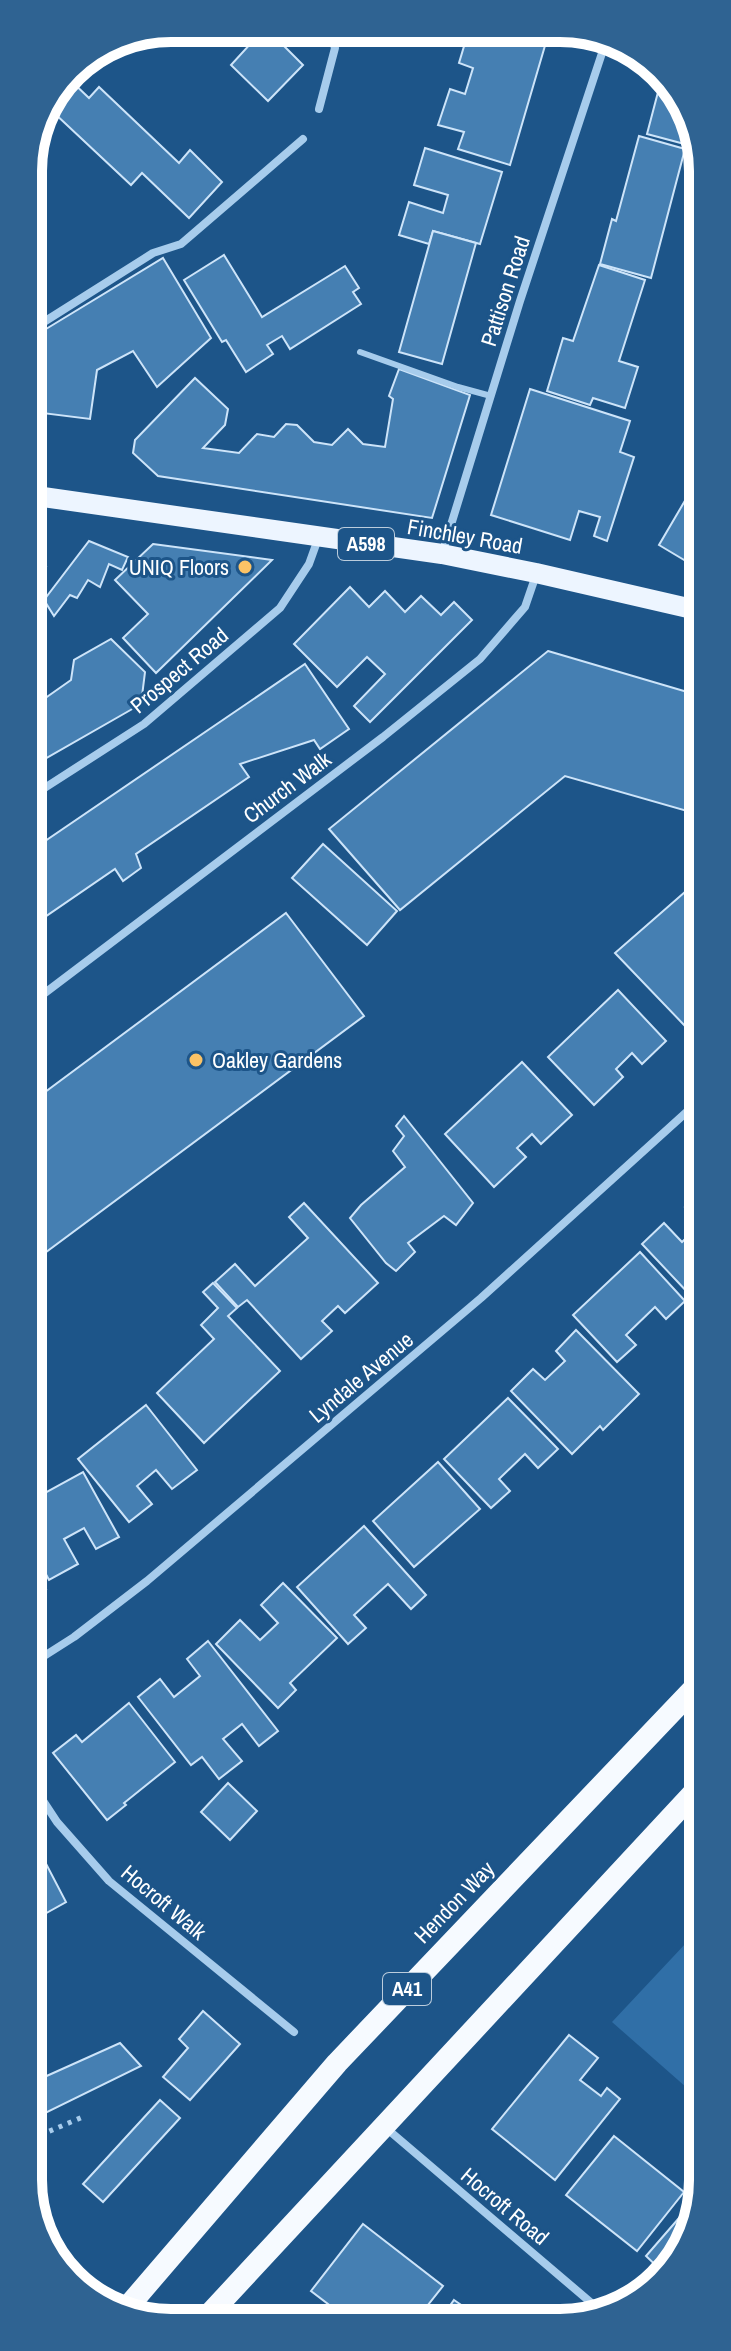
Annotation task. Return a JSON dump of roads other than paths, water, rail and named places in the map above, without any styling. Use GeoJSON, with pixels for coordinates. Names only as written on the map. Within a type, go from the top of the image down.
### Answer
{"type":"FeatureCollection","features":[{"type":"Feature","properties":{"kind":"highway","name":"Hendon Way"},"geometry":{"type":"LineString","coordinates":[[131,2302],[337,2063],[689,1694]]}},
{"type":"Feature","properties":{"kind":"highway"},"geometry":{"type":"LineString","coordinates":[[214,2309],[689,1798]]}},
{"type":"Feature","properties":{"kind":"main road","name":"Finchley Road"},"geometry":{"type":"LineString","coordinates":[[42,497],[442,554],[689,608]]}},
{"type":"Feature","properties":{"kind":"street"},"geometry":{"type":"LineString","coordinates":[[319,109],[335,48],[333,42]]}},
{"type":"Feature","properties":{"kind":"street","name":"Pattison Road"},"geometry":{"type":"LineString","coordinates":[[442,554],[603,50]]}},
{"type":"Feature","properties":{"kind":"street"},"geometry":{"type":"LineString","coordinates":[[42,323],[153,253],[181,244],[303,139]]}},
{"type":"Feature","properties":{"kind":"street","name":"Prospect Road"},"geometry":{"type":"LineString","coordinates":[[42,790],[144,724],[280,608],[309,564],[318,537]]}},
{"type":"Feature","properties":{"kind":"street","name":"Church Walk"},"geometry":{"type":"LineString","coordinates":[[42,995],[383,737],[480,659],[525,607],[536,573]]}},
{"type":"Feature","properties":{"kind":"street","name":"Lyndale Avenue"},"geometry":{"type":"LineString","coordinates":[[42,1657],[147,1581],[481,1298],[689,1110]]}},
{"type":"Feature","properties":{"kind":"street","name":"Hocroft Walk"},"geometry":{"type":"LineString","coordinates":[[42,1799],[57,1822],[109,1881],[294,2032]]}},
{"type":"Feature","properties":{"kind":"street","name":"Hocroft Road"},"geometry":{"type":"LineString","coordinates":[[385,2128],[593,2304]]}},
{"type":"Feature","properties":{"kind":"lane"},"geometry":{"type":"LineString","coordinates":[[360,352],[491,396]]}},
{"type":"Feature","properties":{"kind":"place","name":"UNIQ Floors"},"geometry":{"type":"Point","coordinates":[245,567]}},
{"type":"Feature","properties":{"kind":"place","name":"Oakley Gardens"},"geometry":{"type":"Point","coordinates":[196,1060]}}]}
